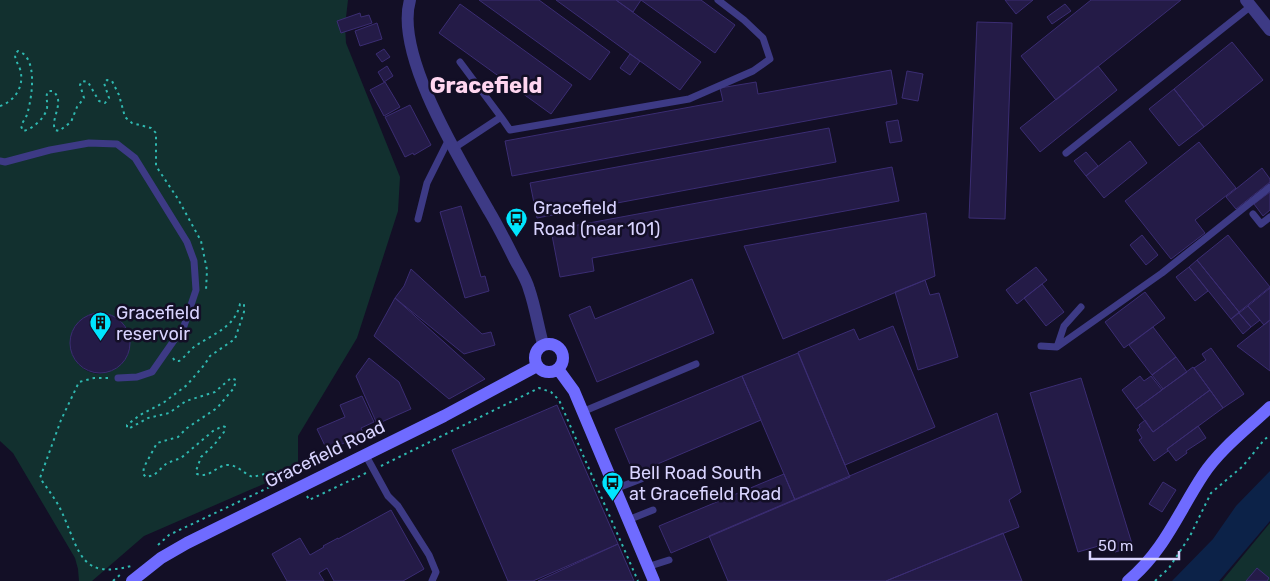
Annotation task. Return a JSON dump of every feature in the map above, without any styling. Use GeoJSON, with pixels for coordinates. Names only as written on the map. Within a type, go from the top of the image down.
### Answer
{"type":"FeatureCollection","features":[{"type":"Feature","properties":{"kind":"main road"},"geometry":{"type":"LineString","coordinates":[[543,344],[554,344],[562,350],[563,361],[558,369],[547,372],[537,366],[534,356],[543,344]]}},
{"type":"Feature","properties":{"kind":"main road","name":"Gracefield Road"},"geometry":{"type":"LineString","coordinates":[[132,581],[161,558],[187,543],[444,416],[537,366]]}},
{"type":"Feature","properties":{"kind":"main road"},"geometry":{"type":"LineString","coordinates":[[558,369],[574,391],[654,581]]}},
{"type":"Feature","properties":{"kind":"main road"},"geometry":{"type":"LineString","coordinates":[[1128,581],[1152,558],[1204,474],[1216,459],[1270,407]]}},
{"type":"Feature","properties":{"kind":"street"},"geometry":{"type":"LineString","coordinates":[[410,0],[407,19],[409,40],[436,116],[493,218],[529,288],[543,344]]}},
{"type":"Feature","properties":{"kind":"street"},"geometry":{"type":"LineString","coordinates":[[1248,3],[1270,30]]}},
{"type":"Feature","properties":{"kind":"lane"},"geometry":{"type":"LineString","coordinates":[[460,62],[510,130],[690,98],[753,71],[770,58],[763,38],[718,0]]}},
{"type":"Feature","properties":{"kind":"lane"},"geometry":{"type":"LineString","coordinates":[[1066,153],[1248,3]]}},
{"type":"Feature","properties":{"kind":"lane"},"geometry":{"type":"LineString","coordinates":[[418,220],[427,183],[451,144],[501,117]]}},
{"type":"Feature","properties":{"kind":"lane"},"geometry":{"type":"LineString","coordinates":[[0,161],[5,162],[50,150],[89,143],[117,144],[135,158],[187,242],[194,261],[196,290],[184,326],[152,372],[137,377],[118,378]]}},
{"type":"Feature","properties":{"kind":"lane"},"geometry":{"type":"LineString","coordinates":[[1041,346],[1057,347],[1162,273],[1270,187]]}},
{"type":"Feature","properties":{"kind":"lane"},"geometry":{"type":"LineString","coordinates":[[1253,214],[1261,224],[1270,217]]}},
{"type":"Feature","properties":{"kind":"lane"},"geometry":{"type":"LineString","coordinates":[[1057,347],[1064,326],[1081,307]]}},
{"type":"Feature","properties":{"kind":"lane"},"geometry":{"type":"LineString","coordinates":[[582,412],[696,364]]}},
{"type":"Feature","properties":{"kind":"lane"},"geometry":{"type":"LineString","coordinates":[[365,454],[388,496],[398,506],[432,561],[436,572],[432,581]]}},
{"type":"Feature","properties":{"kind":"lane"},"geometry":{"type":"LineString","coordinates":[[615,489],[640,479]]}},
{"type":"Feature","properties":{"kind":"lane"},"geometry":{"type":"LineString","coordinates":[[628,520],[653,510]]}},
{"type":"Feature","properties":{"kind":"lane"},"geometry":{"type":"LineString","coordinates":[[648,567],[669,560]]}},
{"type":"Feature","properties":{"kind":"path"},"geometry":{"type":"LineString","coordinates":[[0,106],[13,99],[18,92],[21,73],[15,56],[18,52],[25,55],[30,63],[33,84],[28,111],[21,126],[23,130],[29,129],[36,124],[46,112],[46,95],[48,91],[53,91],[58,97],[58,109],[53,127],[55,130],[60,131],[67,127],[73,119],[84,98],[80,85],[82,81],[88,82],[99,101],[103,103],[107,102],[109,98],[104,82],[112,81],[121,98],[125,117],[132,123],[150,128],[156,133],[156,166],[178,199],[201,241],[208,281],[204,295]]}},
{"type":"Feature","properties":{"kind":"path"},"geometry":{"type":"LineString","coordinates":[[196,322],[202,302]]}},
{"type":"Feature","properties":{"kind":"path"},"geometry":{"type":"LineString","coordinates":[[174,354],[175,361],[182,359],[198,345],[229,324],[236,317],[240,304],[244,304],[244,312],[235,339],[210,356],[187,385],[163,403],[140,415],[127,425],[127,428],[130,428],[142,421],[169,413],[186,401],[215,392],[231,378],[236,380],[234,388],[217,408],[178,437],[157,443],[144,467],[143,474],[146,477],[154,475],[167,463],[181,458],[213,431],[223,426],[225,427],[224,432],[199,460],[197,474],[206,476],[225,465],[229,465],[239,468],[254,478],[276,472],[278,476],[276,483]]}},
{"type":"Feature","properties":{"kind":"path"},"geometry":{"type":"LineString","coordinates":[[118,378],[94,378],[79,382],[61,420],[40,478],[55,498],[77,550],[84,560],[96,567],[115,570],[131,566]]}},
{"type":"Feature","properties":{"kind":"path"},"geometry":{"type":"LineString","coordinates":[[306,495],[309,500],[539,388],[544,389],[559,400],[638,581]]}},
{"type":"Feature","properties":{"kind":"path"},"geometry":{"type":"LineString","coordinates":[[520,390],[523,396]]}},
{"type":"Feature","properties":{"kind":"path"},"geometry":{"type":"LineString","coordinates":[[1155,581],[1169,568],[1184,544],[1210,493],[1243,466],[1270,435]]}},
{"type":"Feature","properties":{"kind":"green space"},"geometry":{"type":"Polygon","coordinates":[[[0,0],[348,0],[345,26],[346,43],[400,177],[398,211],[357,338],[298,436],[298,469],[144,536],[92,581],[79,581],[75,558],[13,453],[0,441],[0,0]],[[96,313],[82,320],[73,330],[70,341],[72,353],[78,363],[87,371],[99,373],[113,370],[125,359],[129,350],[129,335],[122,323],[103,314],[96,313]]]}},
{"type":"Feature","properties":{"kind":"green space"},"geometry":{"type":"Polygon","coordinates":[[[1270,523],[1270,581],[1222,581],[1270,523]]]}},
{"type":"Feature","properties":{"kind":"water"},"geometry":{"type":"Polygon","coordinates":[[[1270,471],[1270,521],[1219,581],[1172,581],[1213,539],[1236,506],[1270,471]]]}},
{"type":"Feature","properties":{"kind":"building"},"geometry":{"type":"Polygon","coordinates":[[[479,0],[539,0],[610,52],[590,80],[479,0]]]}},
{"type":"Feature","properties":{"kind":"building"},"geometry":{"type":"Polygon","coordinates":[[[556,0],[616,0],[701,62],[680,90],[556,0]]]}},
{"type":"Feature","properties":{"kind":"building"},"geometry":{"type":"Polygon","coordinates":[[[616,0],[641,0],[633,12],[616,0]]]}},
{"type":"Feature","properties":{"kind":"building"},"geometry":{"type":"Polygon","coordinates":[[[641,0],[701,0],[735,25],[715,53],[641,0]]]}},
{"type":"Feature","properties":{"kind":"building"},"geometry":{"type":"Polygon","coordinates":[[[1005,0],[1033,0],[1016,14],[1005,0]]]}},
{"type":"Feature","properties":{"kind":"building"},"geometry":{"type":"Polygon","coordinates":[[[1091,0],[1181,0],[1056,100],[1021,56],[1091,0]]]}},
{"type":"Feature","properties":{"kind":"building"},"geometry":{"type":"Polygon","coordinates":[[[460,4],[572,85],[551,114],[439,33],[460,4]]]}},
{"type":"Feature","properties":{"kind":"building"},"geometry":{"type":"Polygon","coordinates":[[[1065,4],[1071,11],[1052,24],[1047,17],[1065,4]]]}},
{"type":"Feature","properties":{"kind":"building"},"geometry":{"type":"Polygon","coordinates":[[[360,13],[361,17],[369,15],[372,23],[341,33],[337,21],[360,13]]]}},
{"type":"Feature","properties":{"kind":"building"},"geometry":{"type":"Polygon","coordinates":[[[977,22],[1012,23],[1005,219],[969,218],[977,22]]]}},
{"type":"Feature","properties":{"kind":"building"},"geometry":{"type":"Polygon","coordinates":[[[377,23],[382,39],[360,46],[355,31],[377,23]]]}},
{"type":"Feature","properties":{"kind":"building"},"geometry":{"type":"Polygon","coordinates":[[[1232,42],[1263,80],[1204,127],[1174,89],[1232,42]]]}},
{"type":"Feature","properties":{"kind":"building"},"geometry":{"type":"Polygon","coordinates":[[[384,49],[390,57],[382,62],[376,54],[384,49]]]}},
{"type":"Feature","properties":{"kind":"building"},"geometry":{"type":"Polygon","coordinates":[[[630,54],[640,61],[630,75],[620,68],[630,54]]]}},
{"type":"Feature","properties":{"kind":"building"},"geometry":{"type":"Polygon","coordinates":[[[387,66],[393,76],[384,82],[378,72],[387,66]]]}},
{"type":"Feature","properties":{"kind":"building"},"geometry":{"type":"Polygon","coordinates":[[[1098,66],[1117,90],[1040,152],[1020,128],[1098,66]]]}},
{"type":"Feature","properties":{"kind":"building"},"geometry":{"type":"Polygon","coordinates":[[[891,70],[897,104],[512,176],[505,141],[723,101],[720,88],[756,82],[758,94],[891,70]]]}},
{"type":"Feature","properties":{"kind":"building"},"geometry":{"type":"Polygon","coordinates":[[[907,71],[923,74],[918,101],[902,98],[907,71]]]}},
{"type":"Feature","properties":{"kind":"building"},"geometry":{"type":"Polygon","coordinates":[[[385,82],[400,107],[384,116],[370,90],[385,82]]]}},
{"type":"Feature","properties":{"kind":"building"},"geometry":{"type":"Polygon","coordinates":[[[1174,89],[1204,127],[1179,146],[1149,109],[1174,89]]]}},
{"type":"Feature","properties":{"kind":"building"},"geometry":{"type":"Polygon","coordinates":[[[410,105],[431,145],[414,155],[413,153],[405,157],[385,117],[410,105]]]}},
{"type":"Feature","properties":{"kind":"building"},"geometry":{"type":"Polygon","coordinates":[[[898,120],[902,141],[890,143],[886,122],[898,120]]]}},
{"type":"Feature","properties":{"kind":"building"},"geometry":{"type":"Polygon","coordinates":[[[829,128],[836,162],[537,218],[530,183],[829,128]]]}},
{"type":"Feature","properties":{"kind":"building"},"geometry":{"type":"Polygon","coordinates":[[[1130,141],[1147,163],[1104,198],[1086,176],[1130,141]]]}},
{"type":"Feature","properties":{"kind":"building"},"geometry":{"type":"Polygon","coordinates":[[[1199,142],[1236,188],[1195,220],[1205,233],[1171,259],[1125,201],[1199,142]]]}},
{"type":"Feature","properties":{"kind":"building"},"geometry":{"type":"Polygon","coordinates":[[[1086,152],[1098,166],[1086,176],[1074,161],[1086,152]]]}},
{"type":"Feature","properties":{"kind":"building"},"geometry":{"type":"Polygon","coordinates":[[[892,167],[899,201],[592,258],[594,271],[560,277],[551,230],[892,167]]]}},
{"type":"Feature","properties":{"kind":"building"},"geometry":{"type":"Polygon","coordinates":[[[1262,168],[1270,182],[1236,209],[1226,197],[1262,168]]]}},
{"type":"Feature","properties":{"kind":"building"},"geometry":{"type":"Polygon","coordinates":[[[1270,192],[1270,210],[1263,216],[1254,204],[1270,192]]]}},
{"type":"Feature","properties":{"kind":"building"},"geometry":{"type":"Polygon","coordinates":[[[461,206],[481,277],[485,276],[489,291],[465,298],[440,212],[461,206]]]}},
{"type":"Feature","properties":{"kind":"building"},"geometry":{"type":"Polygon","coordinates":[[[926,213],[935,276],[783,339],[744,246],[926,213]]]}},
{"type":"Feature","properties":{"kind":"building"},"geometry":{"type":"Polygon","coordinates":[[[1142,235],[1158,255],[1146,265],[1130,245],[1142,235]]]}},
{"type":"Feature","properties":{"kind":"building"},"geometry":{"type":"Polygon","coordinates":[[[1228,235],[1270,287],[1239,312],[1197,260],[1228,235]]]}},
{"type":"Feature","properties":{"kind":"building"},"geometry":{"type":"Polygon","coordinates":[[[1197,260],[1239,312],[1231,319],[1189,267],[1197,260]]]}},
{"type":"Feature","properties":{"kind":"building"},"geometry":{"type":"Polygon","coordinates":[[[1036,267],[1047,280],[1017,304],[1006,290],[1036,267]]]}},
{"type":"Feature","properties":{"kind":"building"},"geometry":{"type":"Polygon","coordinates":[[[1189,267],[1208,291],[1195,301],[1176,277],[1189,267]]]}},
{"type":"Feature","properties":{"kind":"building"},"geometry":{"type":"Polygon","coordinates":[[[411,269],[482,334],[491,332],[495,345],[464,354],[395,298],[404,286],[411,269]]]}},
{"type":"Feature","properties":{"kind":"building"},"geometry":{"type":"Polygon","coordinates":[[[692,279],[714,333],[597,382],[569,315],[590,306],[595,319],[692,279]]]}},
{"type":"Feature","properties":{"kind":"building"},"geometry":{"type":"Polygon","coordinates":[[[925,280],[930,295],[939,293],[958,357],[918,370],[895,292],[925,280]]]}},
{"type":"Feature","properties":{"kind":"building"},"geometry":{"type":"Polygon","coordinates":[[[1042,284],[1064,312],[1046,326],[1024,298],[1042,284]]]}},
{"type":"Feature","properties":{"kind":"building"},"geometry":{"type":"Polygon","coordinates":[[[1270,288],[1270,320],[1264,325],[1248,306],[1270,288]]]}},
{"type":"Feature","properties":{"kind":"building"},"geometry":{"type":"Polygon","coordinates":[[[1145,292],[1165,318],[1124,348],[1105,322],[1145,292]]]}},
{"type":"Feature","properties":{"kind":"building"},"geometry":{"type":"Polygon","coordinates":[[[395,298],[485,379],[449,399],[374,336],[395,298]]]}},
{"type":"Feature","properties":{"kind":"building"},"geometry":{"type":"Polygon","coordinates":[[[1248,306],[1260,320],[1251,327],[1239,313],[1248,306]]]}},
{"type":"Feature","properties":{"kind":"building","name":"Gracefield reservoir"},"geometry":{"type":"Polygon","coordinates":[[[94,313],[106,313],[117,318],[125,326],[130,337],[128,355],[117,368],[106,373],[94,373],[83,368],[75,360],[70,349],[70,337],[75,326],[83,318],[94,313]]]}},
{"type":"Feature","properties":{"kind":"building"},"geometry":{"type":"Polygon","coordinates":[[[1239,313],[1251,327],[1243,334],[1231,319],[1239,313]]]}},
{"type":"Feature","properties":{"kind":"building"},"geometry":{"type":"Polygon","coordinates":[[[1270,320],[1270,371],[1237,346],[1270,320]]]}},
{"type":"Feature","properties":{"kind":"building"},"geometry":{"type":"Polygon","coordinates":[[[893,326],[935,427],[845,465],[798,352],[854,329],[859,340],[893,326]]]}},
{"type":"Feature","properties":{"kind":"building"},"geometry":{"type":"Polygon","coordinates":[[[1153,327],[1176,357],[1152,375],[1129,345],[1153,327]]]}},
{"type":"Feature","properties":{"kind":"building"},"geometry":{"type":"Polygon","coordinates":[[[1211,348],[1244,394],[1223,408],[1194,368],[1206,360],[1202,354],[1211,348]]]}},
{"type":"Feature","properties":{"kind":"building"},"geometry":{"type":"Polygon","coordinates":[[[798,353],[850,477],[795,500],[742,376],[798,353]]]}},
{"type":"Feature","properties":{"kind":"building"},"geometry":{"type":"Polygon","coordinates":[[[1176,357],[1187,372],[1163,389],[1152,375],[1176,357]]]}},
{"type":"Feature","properties":{"kind":"building"},"geometry":{"type":"Polygon","coordinates":[[[369,358],[399,382],[411,409],[377,424],[356,376],[369,358]]]}},
{"type":"Feature","properties":{"kind":"building"},"geometry":{"type":"Polygon","coordinates":[[[1193,367],[1210,390],[1153,432],[1136,409],[1193,367]]]}},
{"type":"Feature","properties":{"kind":"building"},"geometry":{"type":"Polygon","coordinates":[[[742,376],[761,420],[634,474],[615,429],[742,376]]]}},
{"type":"Feature","properties":{"kind":"building"},"geometry":{"type":"Polygon","coordinates":[[[1140,376],[1144,381],[1151,376],[1162,390],[1136,409],[1122,390],[1140,376]]]}},
{"type":"Feature","properties":{"kind":"building"},"geometry":{"type":"Polygon","coordinates":[[[1081,378],[1133,547],[1115,552],[1112,542],[1078,552],[1030,393],[1081,378]]]}},
{"type":"Feature","properties":{"kind":"building"},"geometry":{"type":"Polygon","coordinates":[[[1210,390],[1223,408],[1167,449],[1168,451],[1154,461],[1139,440],[1142,438],[1137,430],[1140,427],[1139,425],[1145,420],[1153,432],[1210,390]]]}},
{"type":"Feature","properties":{"kind":"building"},"geometry":{"type":"Polygon","coordinates":[[[362,396],[374,422],[361,428],[364,435],[327,450],[317,429],[345,417],[340,405],[362,396]]]}},
{"type":"Feature","properties":{"kind":"building"},"geometry":{"type":"Polygon","coordinates":[[[557,405],[618,544],[533,581],[508,581],[452,450],[557,405]]]}},
{"type":"Feature","properties":{"kind":"building"},"geometry":{"type":"Polygon","coordinates":[[[997,413],[1021,492],[1009,500],[1019,527],[886,581],[728,581],[709,536],[997,413]]]}},
{"type":"Feature","properties":{"kind":"building"},"geometry":{"type":"Polygon","coordinates":[[[1198,426],[1206,438],[1186,451],[1187,453],[1176,461],[1167,449],[1198,426]]]}},
{"type":"Feature","properties":{"kind":"building"},"geometry":{"type":"Polygon","coordinates":[[[784,474],[795,500],[671,553],[659,526],[784,474]]]}},
{"type":"Feature","properties":{"kind":"building"},"geometry":{"type":"Polygon","coordinates":[[[1163,482],[1176,490],[1162,512],[1149,504],[1163,482]]]}},
{"type":"Feature","properties":{"kind":"building"},"geometry":{"type":"Polygon","coordinates":[[[391,510],[424,569],[403,581],[334,581],[327,568],[319,573],[324,581],[287,581],[272,554],[300,538],[310,555],[323,546],[391,510]]]}},
{"type":"Feature","properties":{"kind":"building"},"geometry":{"type":"Polygon","coordinates":[[[1003,533],[1022,581],[886,581],[1003,533]]]}},
{"type":"Feature","properties":{"kind":"building"},"geometry":{"type":"Polygon","coordinates":[[[618,544],[634,581],[538,581],[618,544]]]}},
{"type":"Feature","properties":{"kind":"building"},"geometry":{"type":"Polygon","coordinates":[[[1257,568],[1269,578],[1267,581],[1246,581],[1257,568]]]}},
{"type":"Feature","properties":{"kind":"place","name":"Gracefield Road (near 101)"},"geometry":{"type":"Point","coordinates":[517,237]}},
{"type":"Feature","properties":{"kind":"place","name":"Gracefield reservoir"},"geometry":{"type":"Point","coordinates":[100,342]}},
{"type":"Feature","properties":{"kind":"place","name":"Bell Road South at Gracefield Road"},"geometry":{"type":"Point","coordinates":[613,502]}},
{"type":"Feature","properties":{"kind":"district","name":"Gracefield"},"geometry":{"type":"Point","coordinates":[486,85]}}]}
